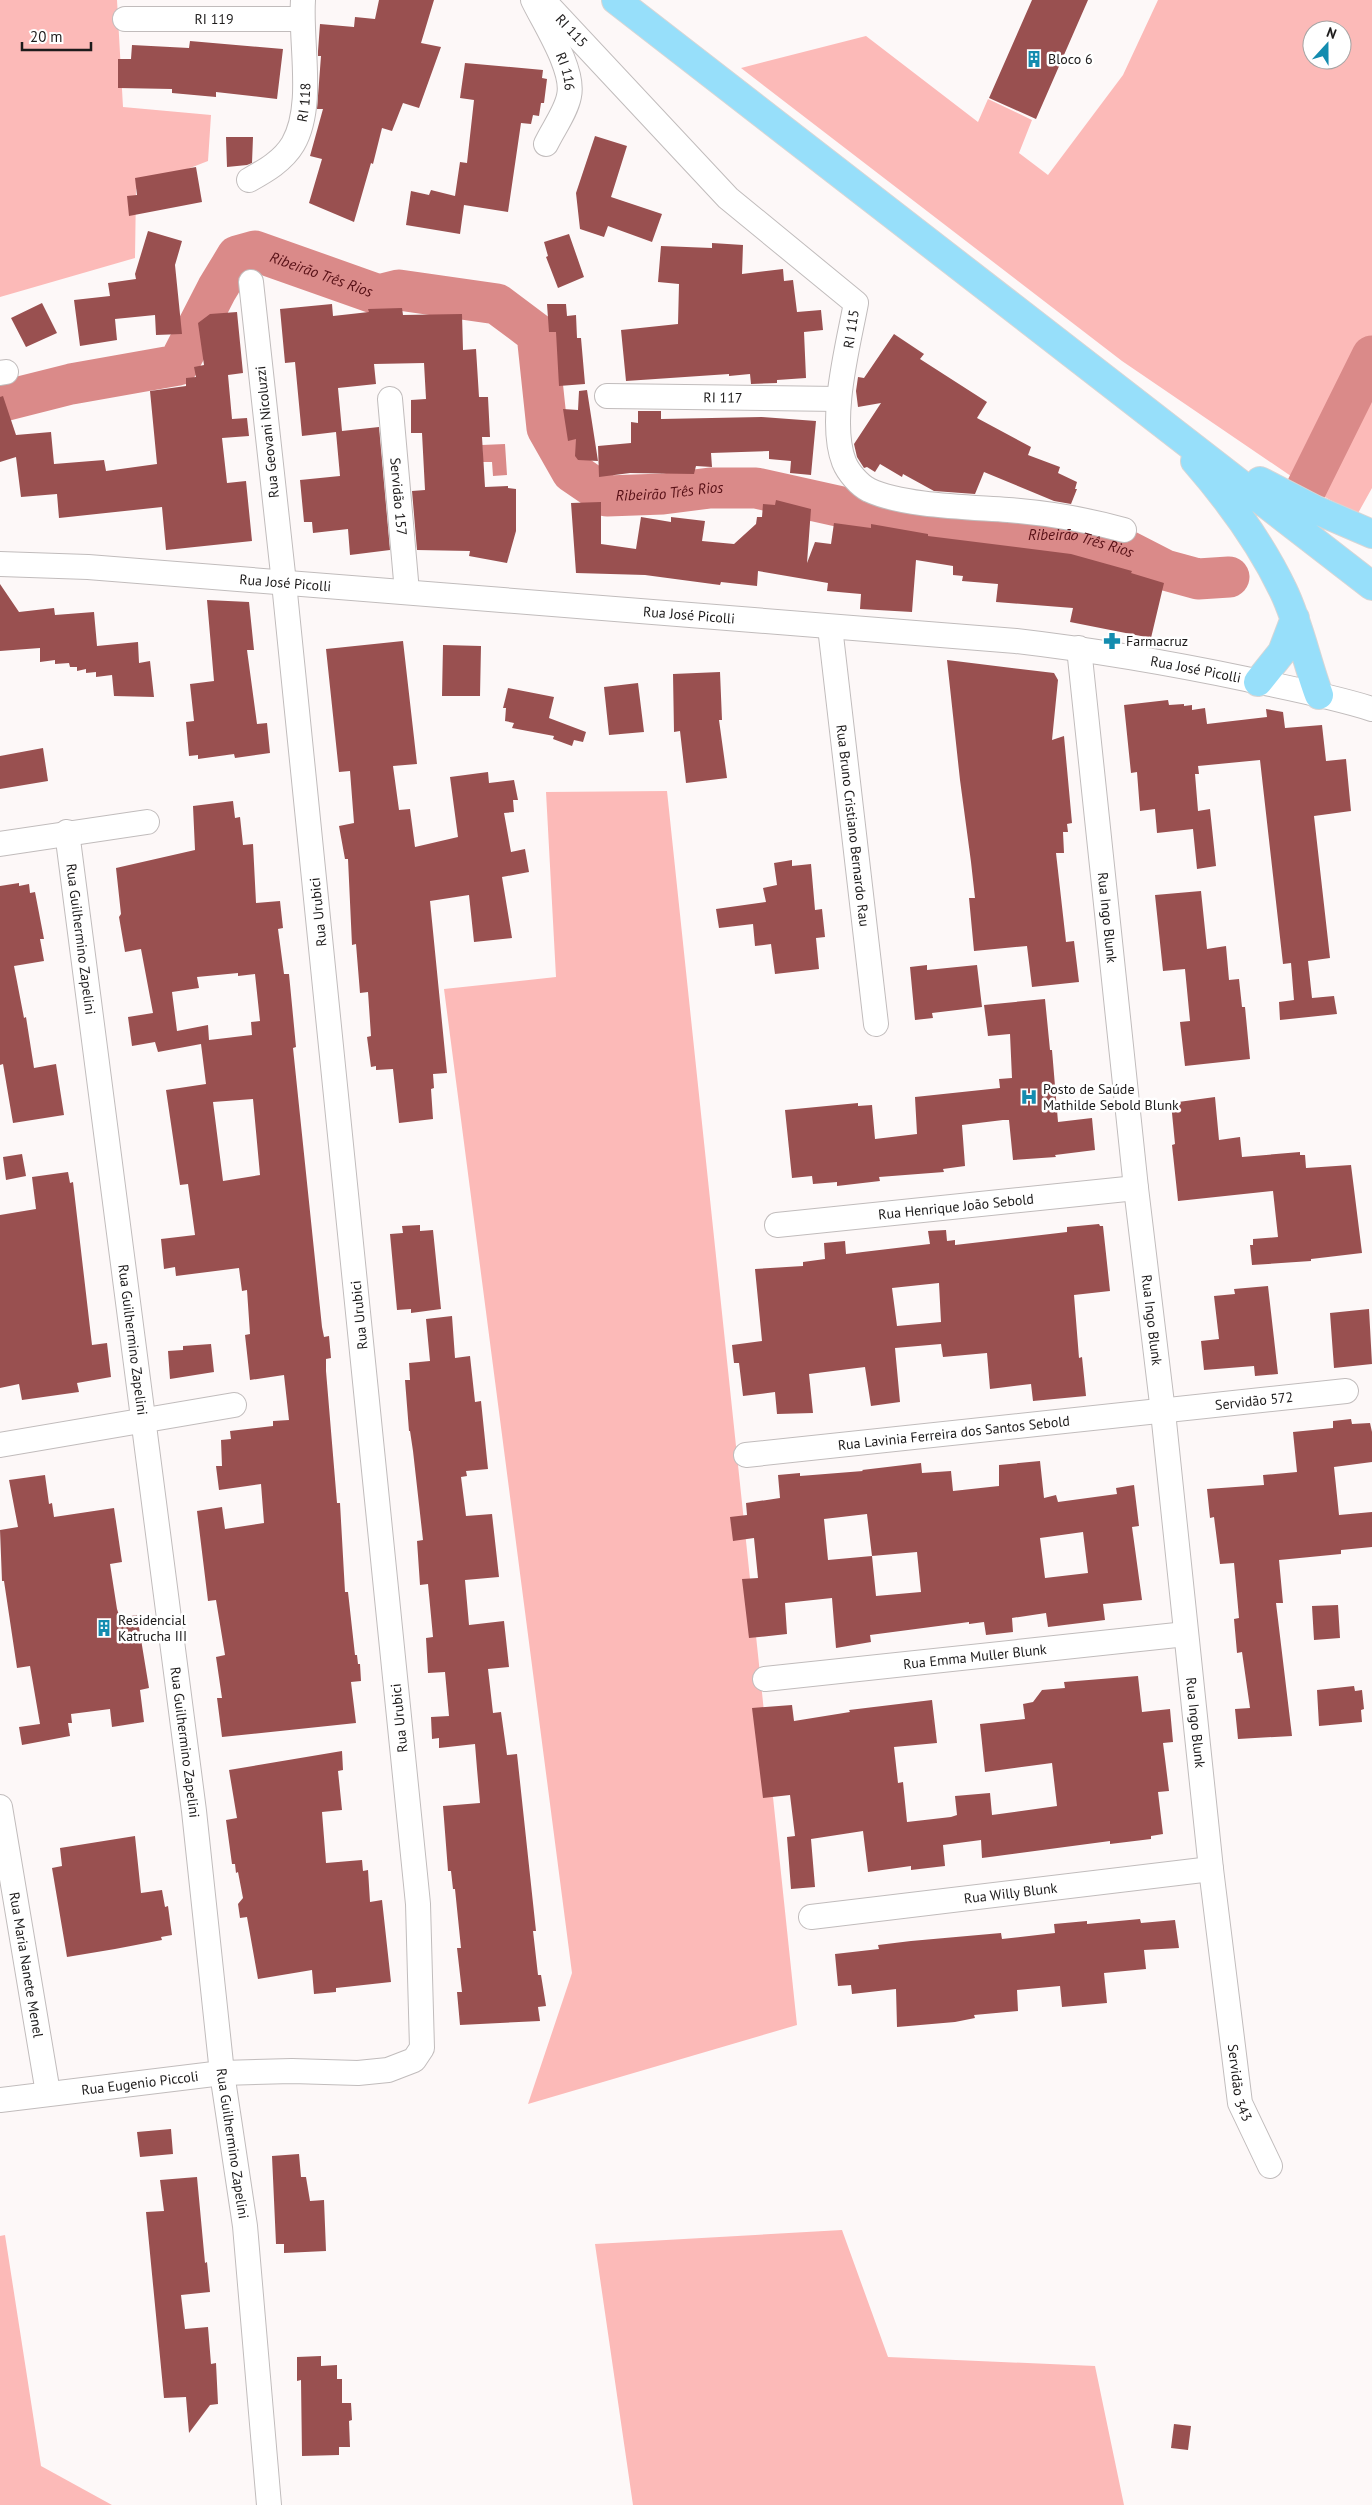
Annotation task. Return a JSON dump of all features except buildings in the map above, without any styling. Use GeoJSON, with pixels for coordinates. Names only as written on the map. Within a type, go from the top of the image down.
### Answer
{"type":"FeatureCollection","features":[{"type":"Feature","properties":{"kind":"highway"},"geometry":{"type":"LineString","coordinates":[[616,0],[1372,586]]}},
{"type":"Feature","properties":{"kind":"highway"},"geometry":{"type":"LineString","coordinates":[[1158,419],[1264,484],[1314,509],[1372,534]]}},
{"type":"Feature","properties":{"kind":"highway"},"geometry":{"type":"LineString","coordinates":[[1158,419],[1210,478],[1246,526],[1283,590],[1295,618],[1319,695]]}},
{"type":"Feature","properties":{"kind":"highway"},"geometry":{"type":"LineString","coordinates":[[1258,682],[1282,652],[1295,618]]}},
{"type":"Feature","properties":{"kind":"street","name":"RI 116"},"geometry":{"type":"LineString","coordinates":[[533,0],[564,63],[569,79],[569,96],[546,144]]}},
{"type":"Feature","properties":{"kind":"street","name":"RI 115"},"geometry":{"type":"LineString","coordinates":[[543,0],[728,198],[856,304],[839,399],[841,448],[844,462],[854,478],[867,489],[887,496],[968,508],[1078,517],[1124,530]]}},
{"type":"Feature","properties":{"kind":"street","name":"RI 119"},"geometry":{"type":"LineString","coordinates":[[125,19],[302,9]]}},
{"type":"Feature","properties":{"kind":"street","name":"RI 118"},"geometry":{"type":"LineString","coordinates":[[249,180],[270,168],[283,157],[293,145],[301,125],[304,95],[302,9]]}},
{"type":"Feature","properties":{"kind":"street","name":"Rua Geovani Nicoluzzi"},"geometry":{"type":"LineString","coordinates":[[251,282],[284,583]]}},
{"type":"Feature","properties":{"kind":"street","name":"RI 117"},"geometry":{"type":"LineString","coordinates":[[607,396],[839,399]]}},
{"type":"Feature","properties":{"kind":"street","name":"Servidão 157"},"geometry":{"type":"LineString","coordinates":[[390,399],[408,592]]}},
{"type":"Feature","properties":{"kind":"street","name":"Rua José Picolli"},"geometry":{"type":"LineString","coordinates":[[0,564],[88,567],[1079,648],[1258,682],[1372,709]]}},
{"type":"Feature","properties":{"kind":"street","name":"Rua Urubici"},"geometry":{"type":"LineString","coordinates":[[284,583],[418,1904],[422,2048]]}},
{"type":"Feature","properties":{"kind":"street","name":"Rua Bruno Cristiano Bernardo Rau"},"geometry":{"type":"LineString","coordinates":[[830,627],[876,1024]]}},
{"type":"Feature","properties":{"kind":"street","name":"Rua Ingo Blunk"},"geometry":{"type":"LineString","coordinates":[[1079,648],[1136,1188],[1163,1412],[1211,1869],[1227,1993]]}},
{"type":"Feature","properties":{"kind":"street"},"geometry":{"type":"LineString","coordinates":[[0,844],[67,832],[147,822]]}},
{"type":"Feature","properties":{"kind":"street","name":"Rua Guilhermino Zapelini"},"geometry":{"type":"LineString","coordinates":[[67,832],[194,1811],[222,2073],[245,2226],[269,2505]]}},
{"type":"Feature","properties":{"kind":"street","name":"Rua Henrique João Sebold"},"geometry":{"type":"LineString","coordinates":[[777,1226],[1136,1188]]}},
{"type":"Feature","properties":{"kind":"street","name":"Servidão 572"},"geometry":{"type":"LineString","coordinates":[[1163,1412],[1346,1391]]}},
{"type":"Feature","properties":{"kind":"street"},"geometry":{"type":"LineString","coordinates":[[0,1445],[234,1405]]}},
{"type":"Feature","properties":{"kind":"street","name":"Rua Lavinia Ferreira dos Santos Sebold"},"geometry":{"type":"LineString","coordinates":[[746,1456],[1163,1412]]}},
{"type":"Feature","properties":{"kind":"street","name":"Rua Emma Muller Blunk"},"geometry":{"type":"LineString","coordinates":[[765,1679],[1186,1634]]}},
{"type":"Feature","properties":{"kind":"street","name":"Rua Maria Nanete Menel"},"geometry":{"type":"LineString","coordinates":[[0,1807],[48,2093]]}},
{"type":"Feature","properties":{"kind":"street","name":"Rua Willy Blunk"},"geometry":{"type":"LineString","coordinates":[[811,1917],[1211,1869]]}},
{"type":"Feature","properties":{"kind":"street","name":"Servidão 343"},"geometry":{"type":"LineString","coordinates":[[1227,1993],[1240,2103],[1270,2166]]}},
{"type":"Feature","properties":{"kind":"street","name":"Rua Eugenio Piccoli"},"geometry":{"type":"LineString","coordinates":[[0,2100],[222,2073],[292,2071],[358,2073],[388,2070],[414,2060],[422,2048]]}},
{"type":"Feature","properties":{"kind":"shaded area"},"geometry":{"type":"Polygon","coordinates":[[[0,0],[117,0],[123,107],[211,115],[208,161],[136,189],[135,258],[0,297],[0,0]]]}},
{"type":"Feature","properties":{"kind":"shaded area"},"geometry":{"type":"Polygon","coordinates":[[[1158,0],[1372,0],[1372,488],[1357,515],[1307,487],[1122,361],[741,68],[866,36],[978,122],[988,99],[1032,120],[1019,153],[1048,175],[1123,75],[1158,0]]]}},
{"type":"Feature","properties":{"kind":"shaded area"},"geometry":{"type":"Polygon","coordinates":[[[505,444],[507,475],[493,476],[492,462],[483,462],[482,445],[505,444]]]}},
{"type":"Feature","properties":{"kind":"shaded area"},"geometry":{"type":"Polygon","coordinates":[[[667,791],[797,2025],[528,2104],[572,1973],[444,989],[556,977],[546,792],[667,791]]]}},
{"type":"Feature","properties":{"kind":"shaded area"},"geometry":{"type":"Polygon","coordinates":[[[842,2230],[888,2357],[1095,2366],[1124,2505],[633,2505],[595,2244],[842,2230]]]}},
{"type":"Feature","properties":{"kind":"shaded area"},"geometry":{"type":"Polygon","coordinates":[[[5,2235],[41,2466],[112,2505],[0,2505],[0,2236],[5,2235]]]}},
{"type":"Feature","properties":{"kind":"waterway","name":"Ribeirão Três Rios"},"geometry":{"type":"LineString","coordinates":[[0,402],[71,384],[178,365],[217,289],[237,256],[255,251],[379,295],[399,290],[497,304],[537,334],[547,428],[572,472],[607,496],[663,494],[710,488],[756,488],[914,523],[945,518],[991,535],[1074,535],[1128,551],[1165,570],[1198,579],[1229,577]]}},
{"type":"Feature","properties":{"kind":"waterway","name":"Ribeirão Três Rios"},"geometry":{"type":"LineString","coordinates":[[1307,487],[1372,356]]}},
{"type":"Feature","properties":{"kind":"place","name":"Bloco 6"},"geometry":{"type":"Point","coordinates":[1034,59]}},
{"type":"Feature","properties":{"kind":"place","name":"Farmacruz"},"geometry":{"type":"Point","coordinates":[1112,641]}},
{"type":"Feature","properties":{"kind":"place","name":"Posto de Saúde Mathilde Sebold Blunk"},"geometry":{"type":"Point","coordinates":[1029,1097]}},
{"type":"Feature","properties":{"kind":"place","name":"Residencial Katrucha III"},"geometry":{"type":"Point","coordinates":[104,1628]}}]}
